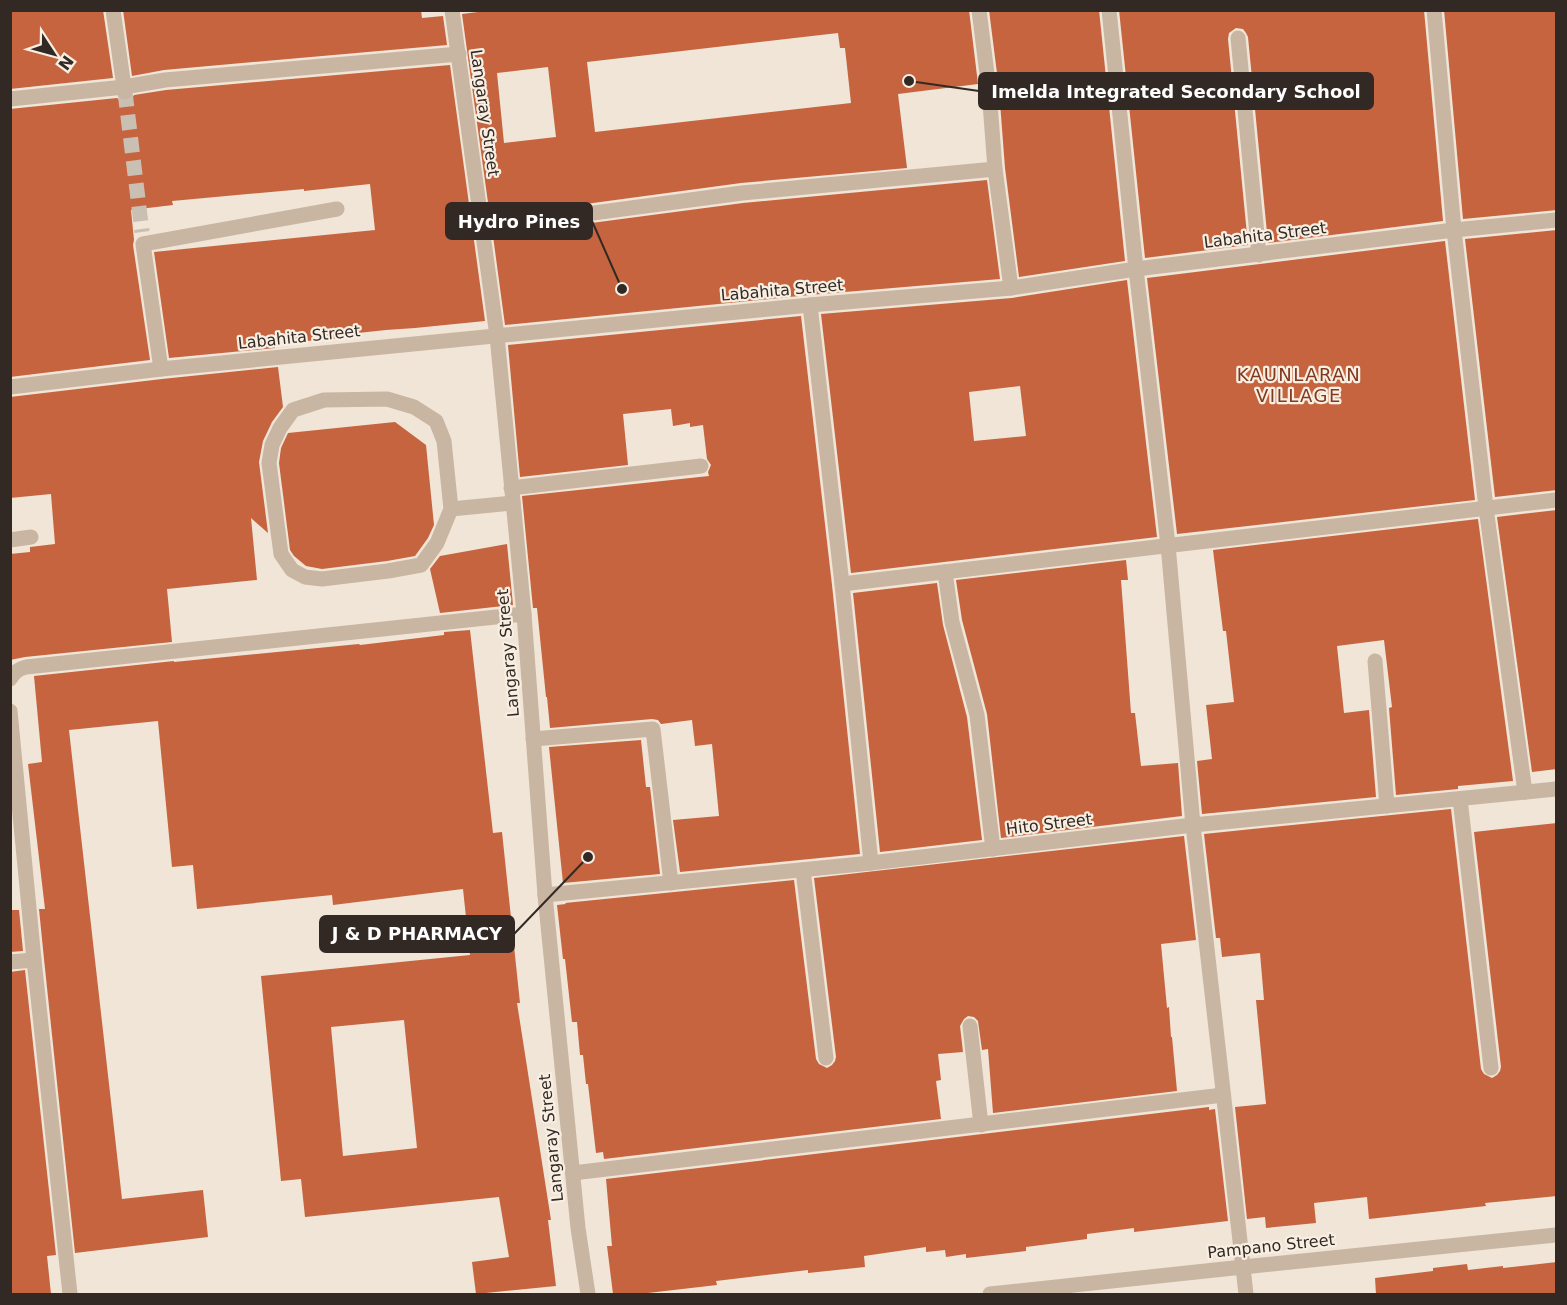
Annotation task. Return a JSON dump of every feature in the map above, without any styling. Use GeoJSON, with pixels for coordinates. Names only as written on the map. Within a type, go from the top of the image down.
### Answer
{"type":"FeatureCollection","features":[{"type":"Feature","properties":{"kind":"street"},"geometry":{"type":"LineString","coordinates":[[114,10],[125,89]]}},
{"type":"Feature","properties":{"kind":"street","name":"Langaray Street"},"geometry":{"type":"LineString","coordinates":[[452,10],[497,336],[524,614],[545,895],[578,1228],[588,1294]]}},
{"type":"Feature","properties":{"kind":"street"},"geometry":{"type":"LineString","coordinates":[[979,10],[989,90],[995,168],[1011,288]]}},
{"type":"Feature","properties":{"kind":"street"},"geometry":{"type":"LineString","coordinates":[[1109,10],[1168,545],[1193,825],[1246,1294]]}},
{"type":"Feature","properties":{"kind":"street"},"geometry":{"type":"LineString","coordinates":[[1434,10],[1454,230],[1486,508],[1525,792]]}},
{"type":"Feature","properties":{"kind":"street"},"geometry":{"type":"LineString","coordinates":[[1238,38],[1259,255]]}},
{"type":"Feature","properties":{"kind":"street"},"geometry":{"type":"LineString","coordinates":[[10,99],[125,89],[165,80],[459,54]]}},
{"type":"Feature","properties":{"kind":"street"},"geometry":{"type":"LineString","coordinates":[[482,228],[742,193],[995,168]]}},
{"type":"Feature","properties":{"kind":"street"},"geometry":{"type":"LineString","coordinates":[[161,369],[143,238],[336,209]]}},
{"type":"Feature","properties":{"kind":"street","name":"Labahita Street"},"geometry":{"type":"LineString","coordinates":[[10,387],[161,369],[810,305],[1011,288],[1136,268],[1557,220]]}},
{"type":"Feature","properties":{"kind":"street"},"geometry":{"type":"LineString","coordinates":[[810,305],[871,863]]}},
{"type":"Feature","properties":{"kind":"street"},"geometry":{"type":"LineString","coordinates":[[387,399],[414,407],[436,421],[444,441],[451,509],[437,543],[421,565],[322,579],[305,577],[292,570],[281,554],[269,463],[272,445],[280,428],[293,410],[324,400],[387,399]]}},
{"type":"Feature","properties":{"kind":"street"},"geometry":{"type":"LineString","coordinates":[[451,509],[512,495],[701,466]]}},
{"type":"Feature","properties":{"kind":"street"},"geometry":{"type":"LineString","coordinates":[[842,584],[1557,501]]}},
{"type":"Feature","properties":{"kind":"street"},"geometry":{"type":"LineString","coordinates":[[10,540],[31,537]]}},
{"type":"Feature","properties":{"kind":"street"},"geometry":{"type":"LineString","coordinates":[[945,572],[952,622],[977,715],[993,849]]}},
{"type":"Feature","properties":{"kind":"street"},"geometry":{"type":"LineString","coordinates":[[10,679],[20,669],[26,667],[524,614]]}},
{"type":"Feature","properties":{"kind":"street"},"geometry":{"type":"LineString","coordinates":[[1375,661],[1387,806]]}},
{"type":"Feature","properties":{"kind":"street"},"geometry":{"type":"LineString","coordinates":[[10,711],[70,1294]]}},
{"type":"Feature","properties":{"kind":"street"},"geometry":{"type":"LineString","coordinates":[[533,739],[653,729],[671,883]]}},
{"type":"Feature","properties":{"kind":"street","name":"Hito Street"},"geometry":{"type":"LineString","coordinates":[[545,895],[871,863],[1193,825],[1557,789]]}},
{"type":"Feature","properties":{"kind":"street"},"geometry":{"type":"LineString","coordinates":[[1460,799],[1491,1068]]}},
{"type":"Feature","properties":{"kind":"street"},"geometry":{"type":"LineString","coordinates":[[803,870],[826,1058]]}},
{"type":"Feature","properties":{"kind":"street"},"geometry":{"type":"LineString","coordinates":[[10,962],[34,960]]}},
{"type":"Feature","properties":{"kind":"street"},"geometry":{"type":"LineString","coordinates":[[970,1026],[981,1125]]}},
{"type":"Feature","properties":{"kind":"street"},"geometry":{"type":"LineString","coordinates":[[573,1173],[1223,1095]]}},
{"type":"Feature","properties":{"kind":"street","name":"Pampano Street"},"geometry":{"type":"LineString","coordinates":[[990,1294],[1557,1235]]}},
{"type":"Feature","properties":{"kind":"building"},"geometry":{"type":"Polygon","coordinates":[[[10,10],[103,10],[113,78],[10,89],[10,10]]]}},
{"type":"Feature","properties":{"kind":"building"},"geometry":{"type":"Polygon","coordinates":[[[123,10],[421,10],[422,18],[443,16],[447,45],[164,70],[132,76],[123,10]]]}},
{"type":"Feature","properties":{"kind":"building"},"geometry":{"type":"Polygon","coordinates":[[[494,10],[969,10],[978,84],[898,94],[907,168],[741,183],[490,217],[462,14],[494,10]],[[838,33],[587,62],[595,132],[851,103],[845,48],[840,48],[838,33]],[[548,67],[497,73],[504,143],[556,137],[548,67]]]}},
{"type":"Feature","properties":{"kind":"building"},"geometry":{"type":"Polygon","coordinates":[[[989,10],[1099,10],[1125,261],[1019,277],[989,10]]]}},
{"type":"Feature","properties":{"kind":"building"},"geometry":{"type":"Polygon","coordinates":[[[1119,10],[1424,10],[1443,221],[1268,243],[1248,37],[1243,29],[1236,28],[1229,33],[1228,39],[1248,245],[1145,258],[1119,10]]]}},
{"type":"Feature","properties":{"kind":"building"},"geometry":{"type":"Polygon","coordinates":[[[1444,10],[1557,10],[1557,210],[1463,219],[1444,10]]]}},
{"type":"Feature","properties":{"kind":"building"},"geometry":{"type":"Polygon","coordinates":[[[450,65],[485,321],[339,335],[340,338],[275,344],[275,348],[169,358],[154,252],[375,230],[370,184],[172,201],[173,205],[131,210],[133,245],[150,360],[10,377],[10,109],[117,98],[126,102],[134,95],[166,90],[450,65]]]}},
{"type":"Feature","properties":{"kind":"building"},"geometry":{"type":"Polygon","coordinates":[[[987,180],[1000,279],[505,325],[493,236],[743,203],[987,180]]]}},
{"type":"Feature","properties":{"kind":"building"},"geometry":{"type":"Polygon","coordinates":[[[1557,230],[1557,490],[1495,497],[1465,239],[1557,230]]]}},
{"type":"Feature","properties":{"kind":"building"},"geometry":{"type":"Polygon","coordinates":[[[1445,241],[1475,500],[1177,534],[1147,278],[1445,241]]]}},
{"type":"Feature","properties":{"kind":"building"},"geometry":{"type":"Polygon","coordinates":[[[1127,280],[1157,537],[851,573],[821,314],[1012,298],[1127,280]],[[1020,386],[969,392],[974,441],[1026,436],[1020,386]]]}},
{"type":"Feature","properties":{"kind":"building"},"geometry":{"type":"Polygon","coordinates":[[[801,316],[860,854],[680,872],[673,820],[719,816],[712,744],[695,746],[692,720],[661,724],[658,720],[652,719],[550,728],[537,608],[533,608],[522,496],[709,476],[711,465],[707,459],[703,425],[690,427],[690,423],[673,426],[671,409],[623,414],[628,465],[520,477],[508,345],[801,316]]]}},
{"type":"Feature","properties":{"kind":"building"},"geometry":{"type":"Polygon","coordinates":[[[278,367],[283,407],[272,422],[263,441],[259,462],[268,533],[251,518],[257,580],[167,589],[172,642],[10,660],[10,554],[30,552],[30,547],[55,544],[51,494],[10,498],[10,397],[278,367]]]}},
{"type":"Feature","properties":{"kind":"building"},"geometry":{"type":"Polygon","coordinates":[[[395,422],[426,445],[434,525],[428,538],[415,556],[322,569],[306,566],[290,550],[279,463],[281,448],[288,433],[395,422]]]}},
{"type":"Feature","properties":{"kind":"building"},"geometry":{"type":"Polygon","coordinates":[[[1557,510],[1557,769],[1532,772],[1497,517],[1557,510]]]}},
{"type":"Feature","properties":{"kind":"building"},"geometry":{"type":"Polygon","coordinates":[[[1478,519],[1513,781],[1396,795],[1389,708],[1392,707],[1384,640],[1337,646],[1344,713],[1369,710],[1376,797],[1202,814],[1197,761],[1212,759],[1206,705],[1234,702],[1213,550],[1478,519]]]}},
{"type":"Feature","properties":{"kind":"building"},"geometry":{"type":"Polygon","coordinates":[[[507,544],[513,605],[440,613],[430,569],[440,556],[507,544]]]}},
{"type":"Feature","properties":{"kind":"building"},"geometry":{"type":"Polygon","coordinates":[[[1126,560],[1128,580],[1121,580],[1131,713],[1135,713],[1141,766],[1178,763],[1182,816],[1001,838],[987,714],[962,620],[956,580],[1126,560]]]}},
{"type":"Feature","properties":{"kind":"building"},"geometry":{"type":"Polygon","coordinates":[[[937,583],[943,625],[967,717],[982,840],[880,852],[853,593],[937,583]]]}},
{"type":"Feature","properties":{"kind":"building"},"geometry":{"type":"Polygon","coordinates":[[[470,630],[493,833],[502,832],[520,1003],[517,1003],[551,1220],[548,1220],[556,1286],[476,1294],[472,1262],[509,1257],[499,1197],[305,1217],[301,1179],[281,1181],[261,976],[470,955],[463,889],[333,905],[332,895],[197,909],[193,865],[172,867],[158,721],[69,730],[122,1199],[203,1190],[208,1237],[75,1253],[39,909],[45,909],[28,764],[42,762],[34,676],[360,645],[444,635],[444,632],[470,630]],[[404,1020],[331,1027],[343,1156],[417,1148],[404,1020]]]}},
{"type":"Feature","properties":{"kind":"building"},"geometry":{"type":"Polygon","coordinates":[[[641,740],[646,787],[650,787],[660,874],[563,883],[549,747],[641,740]]]}},
{"type":"Feature","properties":{"kind":"building"},"geometry":{"type":"Polygon","coordinates":[[[1451,809],[1481,1069],[1484,1074],[1492,1078],[1497,1075],[1501,1067],[1474,832],[1557,823],[1557,1196],[1369,1219],[1367,1197],[1314,1203],[1316,1223],[1266,1228],[1265,1217],[1247,1219],[1235,1107],[1266,1104],[1256,1000],[1264,1000],[1260,953],[1222,957],[1220,938],[1216,938],[1204,834],[1451,809]]]}},
{"type":"Feature","properties":{"kind":"building"},"geometry":{"type":"Polygon","coordinates":[[[1184,836],[1196,940],[1161,944],[1177,1091],[993,1113],[988,1049],[982,1050],[978,1021],[968,1016],[960,1026],[963,1052],[938,1054],[941,1080],[936,1081],[941,1119],[604,1159],[603,1152],[596,1153],[588,1084],[586,1084],[583,1055],[580,1055],[577,1022],[572,1022],[557,905],[794,880],[816,1059],[819,1064],[827,1068],[832,1065],[836,1057],[814,878],[1184,836]]]}},
{"type":"Feature","properties":{"kind":"building"},"geometry":{"type":"Polygon","coordinates":[[[10,910],[19,910],[23,951],[10,952],[10,910]]]}},
{"type":"Feature","properties":{"kind":"building"},"geometry":{"type":"Polygon","coordinates":[[[25,970],[56,1255],[47,1256],[51,1294],[10,1294],[10,972],[25,970]]]}},
{"type":"Feature","properties":{"kind":"building"},"geometry":{"type":"Polygon","coordinates":[[[1209,1107],[1209,1110],[1215,1109],[1228,1221],[1134,1232],[1134,1228],[1087,1234],[1087,1239],[1026,1247],[1026,1251],[966,1258],[966,1254],[946,1257],[945,1250],[926,1252],[926,1247],[864,1256],[865,1267],[808,1273],[808,1270],[716,1281],[717,1285],[639,1294],[613,1294],[607,1246],[612,1246],[606,1179],[1209,1107]]]}},
{"type":"Feature","properties":{"kind":"building"},"geometry":{"type":"Polygon","coordinates":[[[1557,1262],[1557,1294],[1376,1294],[1375,1278],[1433,1271],[1433,1268],[1467,1264],[1468,1270],[1557,1262]]]}},
{"type":"Feature","properties":{"kind":"tunnel"},"geometry":{"type":"LineString","coordinates":[[125,92],[142,232]]}},
{"type":"Feature","properties":{"kind":"place","name":"Imelda Integrated Secondary School"},"geometry":{"type":"Point","coordinates":[909,81]}},
{"type":"Feature","properties":{"kind":"place","name":"Hydro Pines"},"geometry":{"type":"Point","coordinates":[622,289]}},
{"type":"Feature","properties":{"kind":"place","name":"J & D PHARMACY"},"geometry":{"type":"Point","coordinates":[588,857]}},
{"type":"Feature","properties":{"kind":"district","name":"KAUNLARAN VILLAGE"},"geometry":{"type":"Point","coordinates":[1299,384]}}]}
